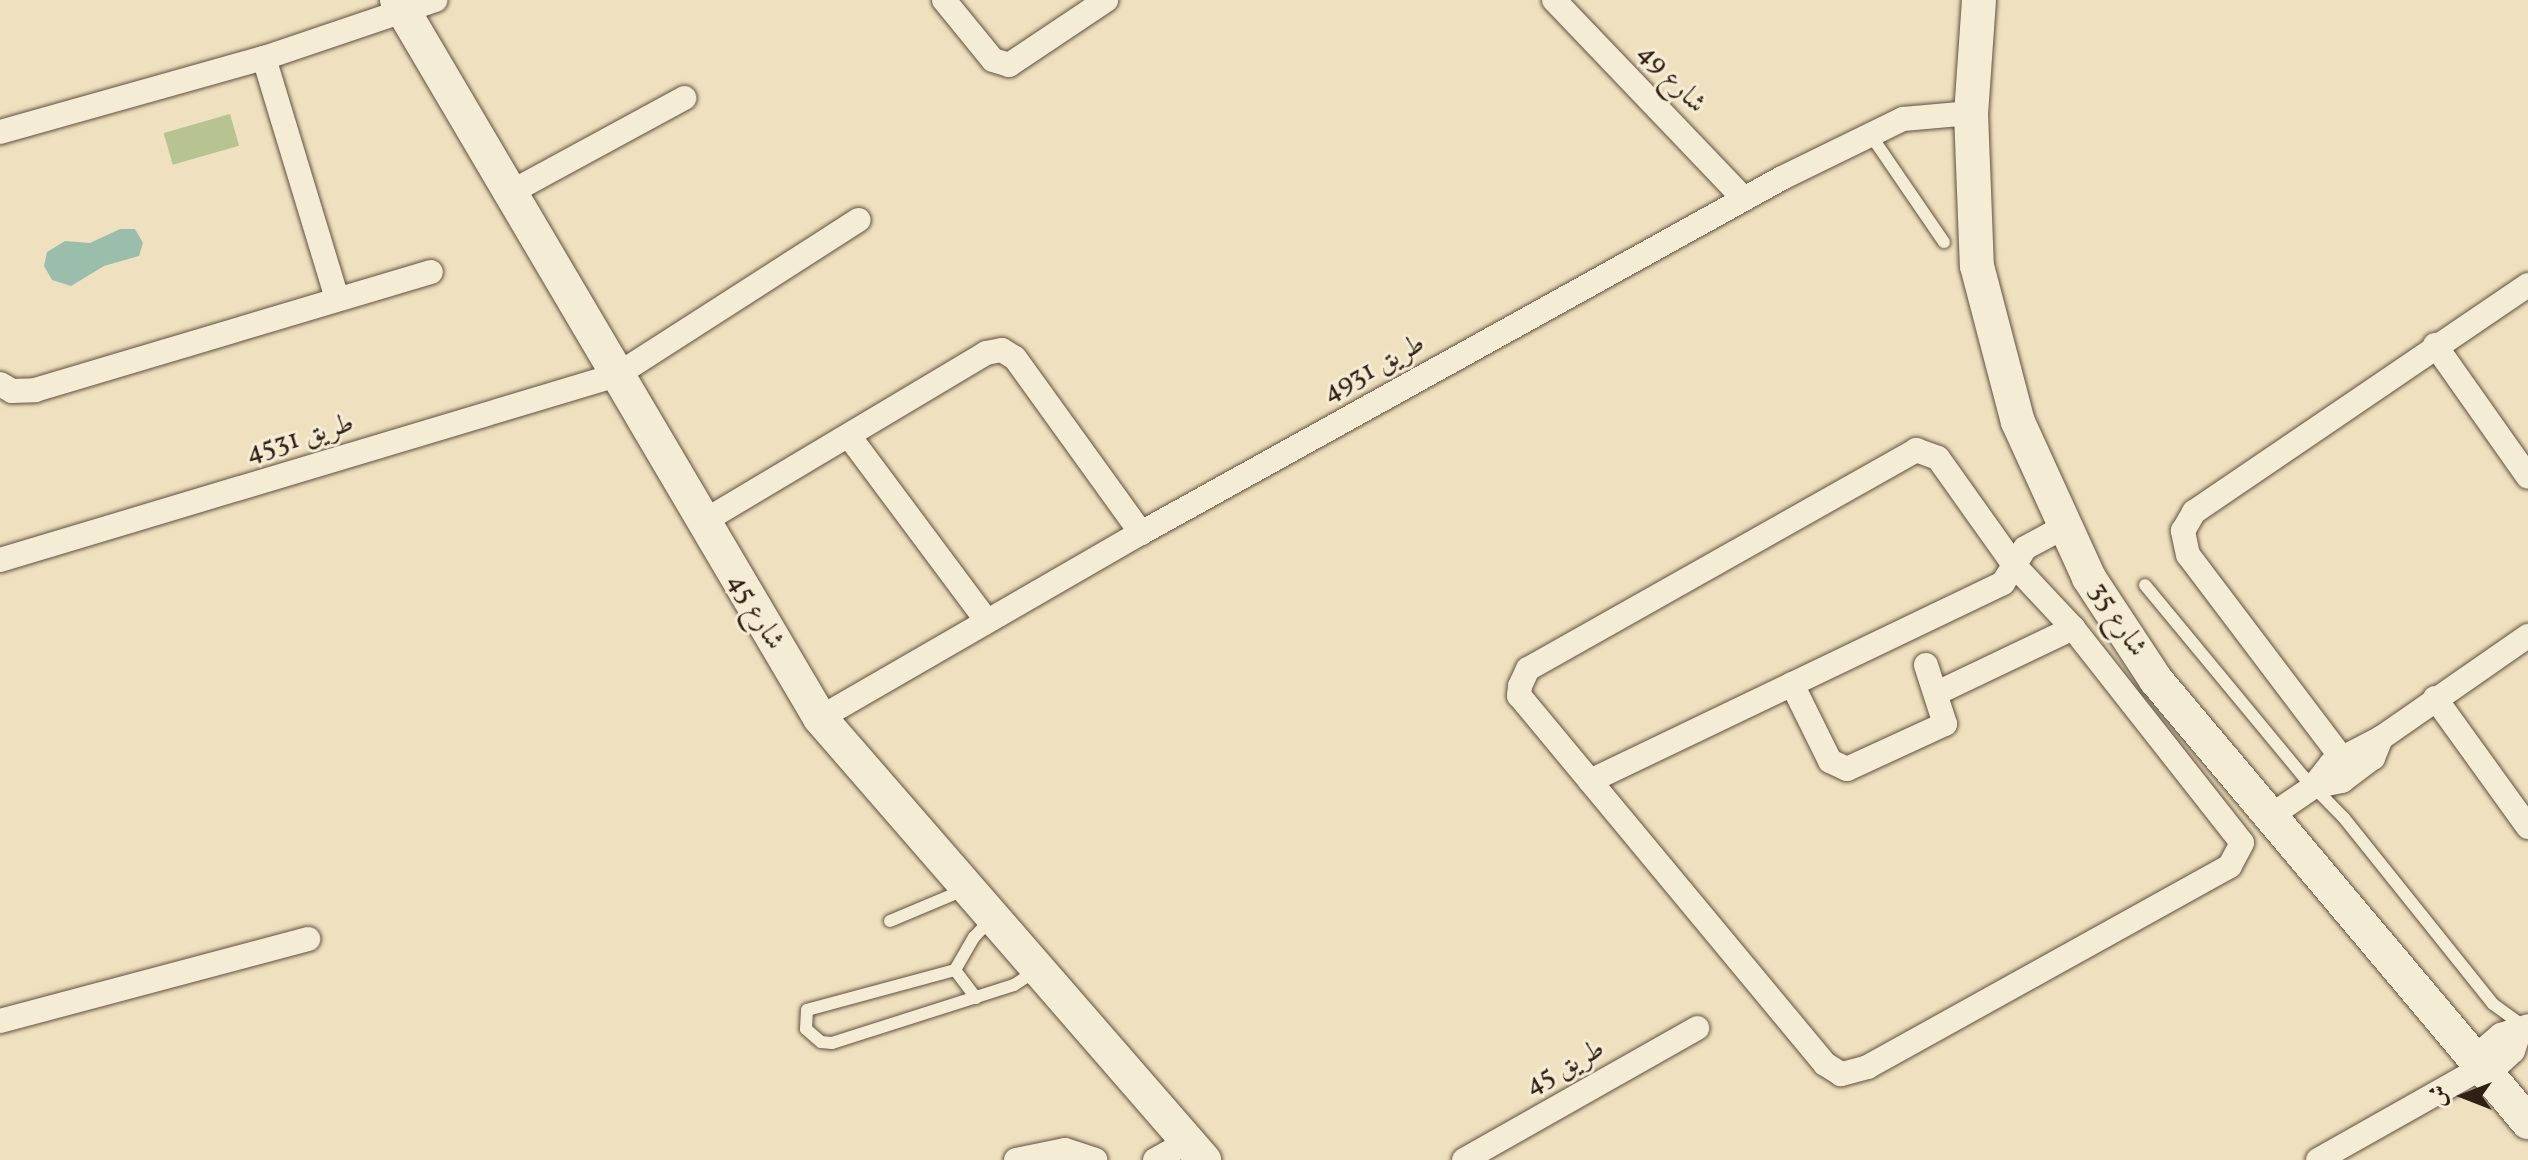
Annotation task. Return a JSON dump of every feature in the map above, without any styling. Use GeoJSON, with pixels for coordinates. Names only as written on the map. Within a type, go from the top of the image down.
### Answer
{"type":"FeatureCollection","features":[{"type":"Feature","properties":{"kind":"street"},"geometry":{"type":"LineString","coordinates":[[0,132],[264,58],[399,7],[435,0]]}},
{"type":"Feature","properties":{"kind":"street"},"geometry":{"type":"LineString","coordinates":[[944,0],[993,60],[1009,65],[1106,0]]}},
{"type":"Feature","properties":{"kind":"street","name":"شارع 49"},"geometry":{"type":"LineString","coordinates":[[1554,0],[1744,199]]}},
{"type":"Feature","properties":{"kind":"street","name":"شارع 35"},"geometry":{"type":"LineString","coordinates":[[1979,0],[1971,113],[1977,266],[2018,422],[2064,527],[2089,578],[2156,680],[2528,1122]]}},
{"type":"Feature","properties":{"kind":"street","name":"شارع 45"},"geometry":{"type":"LineString","coordinates":[[399,7],[513,191],[701,523],[820,718],[1196,1151]]}},
{"type":"Feature","properties":{"kind":"street"},"geometry":{"type":"LineString","coordinates":[[264,58],[337,298]]}},
{"type":"Feature","properties":{"kind":"street"},"geometry":{"type":"LineString","coordinates":[[513,191],[684,98]]}},
{"type":"Feature","properties":{"kind":"street","name":"طريق 4931"},"geometry":{"type":"LineString","coordinates":[[820,718],[986,620],[1744,199],[1870,134],[1922,113],[1971,113]]}},
{"type":"Feature","properties":{"kind":"street","name":"طريق 4531"},"geometry":{"type":"LineString","coordinates":[[0,560],[617,375],[858,220]]}},
{"type":"Feature","properties":{"kind":"street"},"geometry":{"type":"LineString","coordinates":[[0,384],[12,391],[35,390],[431,272]]}},
{"type":"Feature","properties":{"kind":"street"},"geometry":{"type":"LineString","coordinates":[[2341,757],[2188,555],[2183,531],[2194,512],[2435,345],[2528,285]]}},
{"type":"Feature","properties":{"kind":"street"},"geometry":{"type":"LineString","coordinates":[[2435,345],[2528,477]]}},
{"type":"Feature","properties":{"kind":"street"},"geometry":{"type":"LineString","coordinates":[[701,523],[986,353],[1002,350],[1015,358],[1141,533]]}},
{"type":"Feature","properties":{"kind":"street"},"geometry":{"type":"LineString","coordinates":[[849,436],[986,620]]}},
{"type":"Feature","properties":{"kind":"street"},"geometry":{"type":"LineString","coordinates":[[1916,450],[1938,458],[2014,565],[2073,628],[2238,831],[2240,855],[2230,866],[2053,967],[1854,1074],[1841,1074],[1825,1064],[1519,696],[1528,669],[1916,450]]}},
{"type":"Feature","properties":{"kind":"street"},"geometry":{"type":"LineString","coordinates":[[1590,781],[2003,583],[2025,548],[2064,527]]}},
{"type":"Feature","properties":{"kind":"street"},"geometry":{"type":"LineString","coordinates":[[1937,693],[2073,628]]}},
{"type":"Feature","properties":{"kind":"street"},"geometry":{"type":"LineString","coordinates":[[2272,815],[2313,787],[2341,757],[2381,738],[2528,636]]}},
{"type":"Feature","properties":{"kind":"street"},"geometry":{"type":"LineString","coordinates":[[1792,684],[1830,761],[1847,769],[1945,724],[1926,665]]}},
{"type":"Feature","properties":{"kind":"street"},"geometry":{"type":"LineString","coordinates":[[2435,698],[2528,827]]}},
{"type":"Feature","properties":{"kind":"street"},"geometry":{"type":"LineString","coordinates":[[2313,787],[2342,781],[2373,758],[2381,738]]}},
{"type":"Feature","properties":{"kind":"street"},"geometry":{"type":"LineString","coordinates":[[0,1021],[308,939]]}},
{"type":"Feature","properties":{"kind":"street","name":"طريق 45"},"geometry":{"type":"LineString","coordinates":[[1464,1160],[1697,1028]]}},
{"type":"Feature","properties":{"kind":"street"},"geometry":{"type":"LineString","coordinates":[[2318,1160],[2480,1067],[2501,1035],[2524,1028]]}},
{"type":"Feature","properties":{"kind":"street"},"geometry":{"type":"LineString","coordinates":[[1016,1160],[1065,1150],[1095,1160]]}},
{"type":"Feature","properties":{"kind":"street"},"geometry":{"type":"LineString","coordinates":[[1155,1160],[1196,1151]]}},
{"type":"Feature","properties":{"kind":"lane"},"geometry":{"type":"LineString","coordinates":[[1870,134],[1944,242]]}},
{"type":"Feature","properties":{"kind":"lane"},"geometry":{"type":"LineString","coordinates":[[2145,585],[2313,787],[2344,818],[2493,1004],[2524,1028]]}},
{"type":"Feature","properties":{"kind":"lane"},"geometry":{"type":"LineString","coordinates":[[890,921],[969,888]]}},
{"type":"Feature","properties":{"kind":"lane"},"geometry":{"type":"LineString","coordinates":[[994,916],[974,937],[955,970],[807,1010],[806,1029],[821,1042],[832,1043],[976,998],[1038,969]]}},
{"type":"Feature","properties":{"kind":"lane"},"geometry":{"type":"LineString","coordinates":[[955,970],[976,998]]}},
{"type":"Feature","properties":{"kind":"shaded area"},"geometry":{"type":"Polygon","coordinates":[[[230,114],[239,146],[173,165],[164,133],[230,114]]]}},
{"type":"Feature","properties":{"kind":"shaded area"},"geometry":{"type":"Polygon","coordinates":[[[120,229],[135,229],[143,243],[139,256],[104,266],[71,286],[52,280],[44,266],[47,252],[65,241],[90,243],[120,229]]]}}]}
